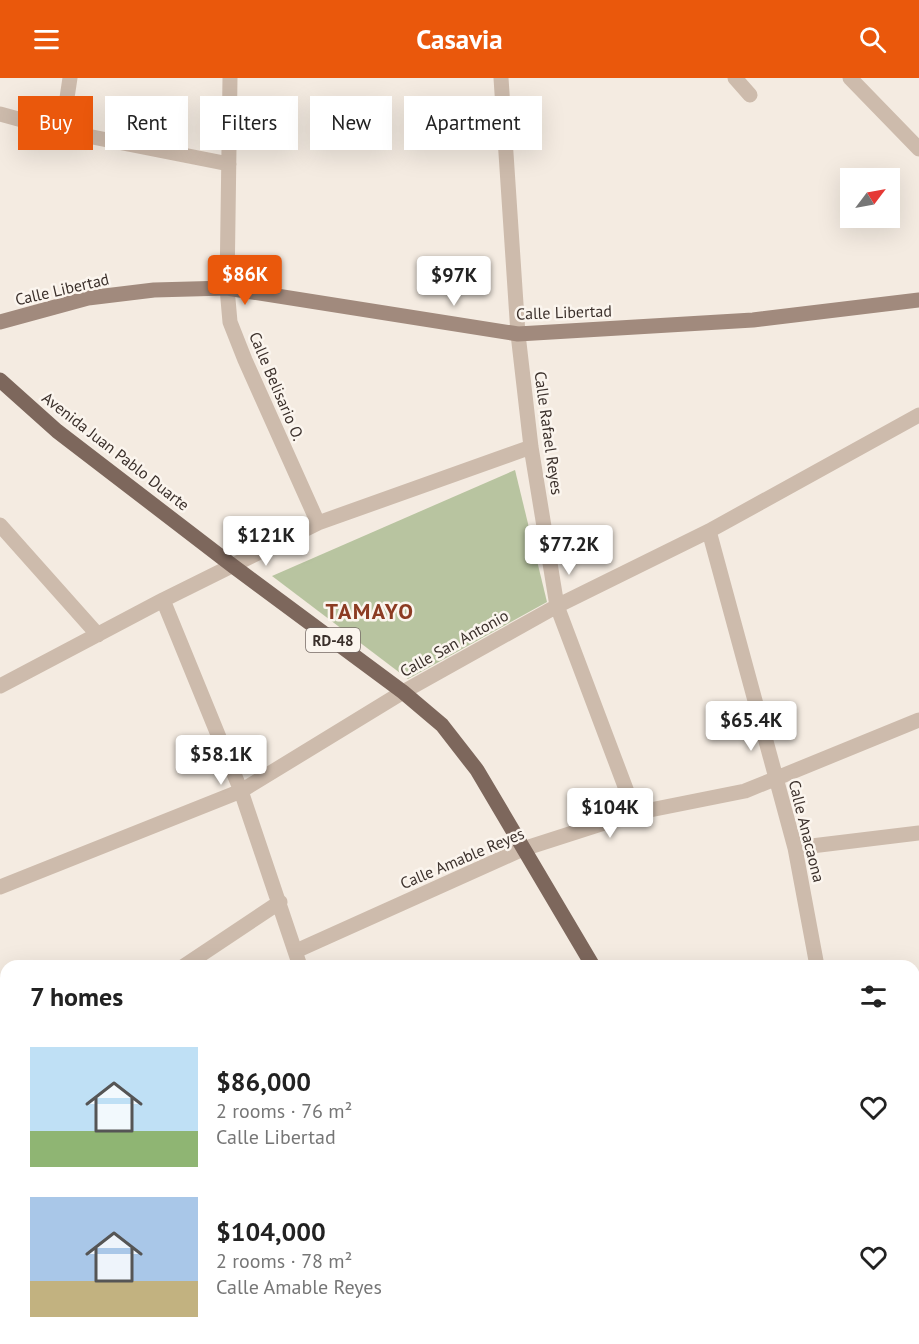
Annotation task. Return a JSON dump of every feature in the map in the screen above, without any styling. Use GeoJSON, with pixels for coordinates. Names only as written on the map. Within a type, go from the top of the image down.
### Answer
{"type":"FeatureCollection","features":[{"type":"Feature","properties":{"kind":"main road","name":"Avenida Juan Pablo Duarte"},"geometry":{"type":"LineString","coordinates":[[0,380],[57,431],[403,692],[442,725],[461,747],[495,797],[589,960]]}},
{"type":"Feature","properties":{"kind":"street"},"geometry":{"type":"LineString","coordinates":[[67,96],[70,78]]}},
{"type":"Feature","properties":{"kind":"street","name":"Calle Belisario O."},"geometry":{"type":"LineString","coordinates":[[230,78],[227,288],[230,322],[318,523]]}},
{"type":"Feature","properties":{"kind":"street","name":"Calle Rafael Reyes"},"geometry":{"type":"LineString","coordinates":[[501,78],[518,334],[531,447],[557,606],[635,813]]}},
{"type":"Feature","properties":{"kind":"street"},"geometry":{"type":"LineString","coordinates":[[735,78],[750,95]]}},
{"type":"Feature","properties":{"kind":"street"},"geometry":{"type":"LineString","coordinates":[[850,78],[919,149]]}},
{"type":"Feature","properties":{"kind":"street"},"geometry":{"type":"LineString","coordinates":[[0,114],[18,119]]}},
{"type":"Feature","properties":{"kind":"street"},"geometry":{"type":"LineString","coordinates":[[93,137],[229,164]]}},
{"type":"Feature","properties":{"kind":"street","name":"Calle Libertad"},"geometry":{"type":"LineString","coordinates":[[0,322],[88,298],[154,290],[227,288],[518,334],[753,320],[919,300]]}},
{"type":"Feature","properties":{"kind":"street","name":"Calle San Antonio"},"geometry":{"type":"LineString","coordinates":[[0,887],[241,790],[403,692],[557,606],[709,531],[919,415]]}},
{"type":"Feature","properties":{"kind":"street"},"geometry":{"type":"LineString","coordinates":[[0,686],[163,600],[318,523],[531,447]]}},
{"type":"Feature","properties":{"kind":"street"},"geometry":{"type":"LineString","coordinates":[[0,525],[98,635]]}},
{"type":"Feature","properties":{"kind":"street","name":"Calle Anacaona"},"geometry":{"type":"LineString","coordinates":[[709,531],[795,848],[816,960]]}},
{"type":"Feature","properties":{"kind":"street"},"geometry":{"type":"LineString","coordinates":[[163,600],[241,790],[298,960]]}},
{"type":"Feature","properties":{"kind":"street","name":"Calle Amable Reyes"},"geometry":{"type":"LineString","coordinates":[[296,951],[524,849],[635,813],[746,791],[919,720]]}},
{"type":"Feature","properties":{"kind":"street"},"geometry":{"type":"LineString","coordinates":[[795,848],[919,833]]}},
{"type":"Feature","properties":{"kind":"street"},"geometry":{"type":"LineString","coordinates":[[193,960],[280,902]]}},
{"type":"Feature","properties":{"kind":"green space"},"geometry":{"type":"Polygon","coordinates":[[[515,470],[547,602],[408,679],[272,576],[515,470]]]}},
{"type":"Feature","properties":{"kind":"district","name":"TAMAYO"},"geometry":{"type":"Point","coordinates":[370,611]}}]}
